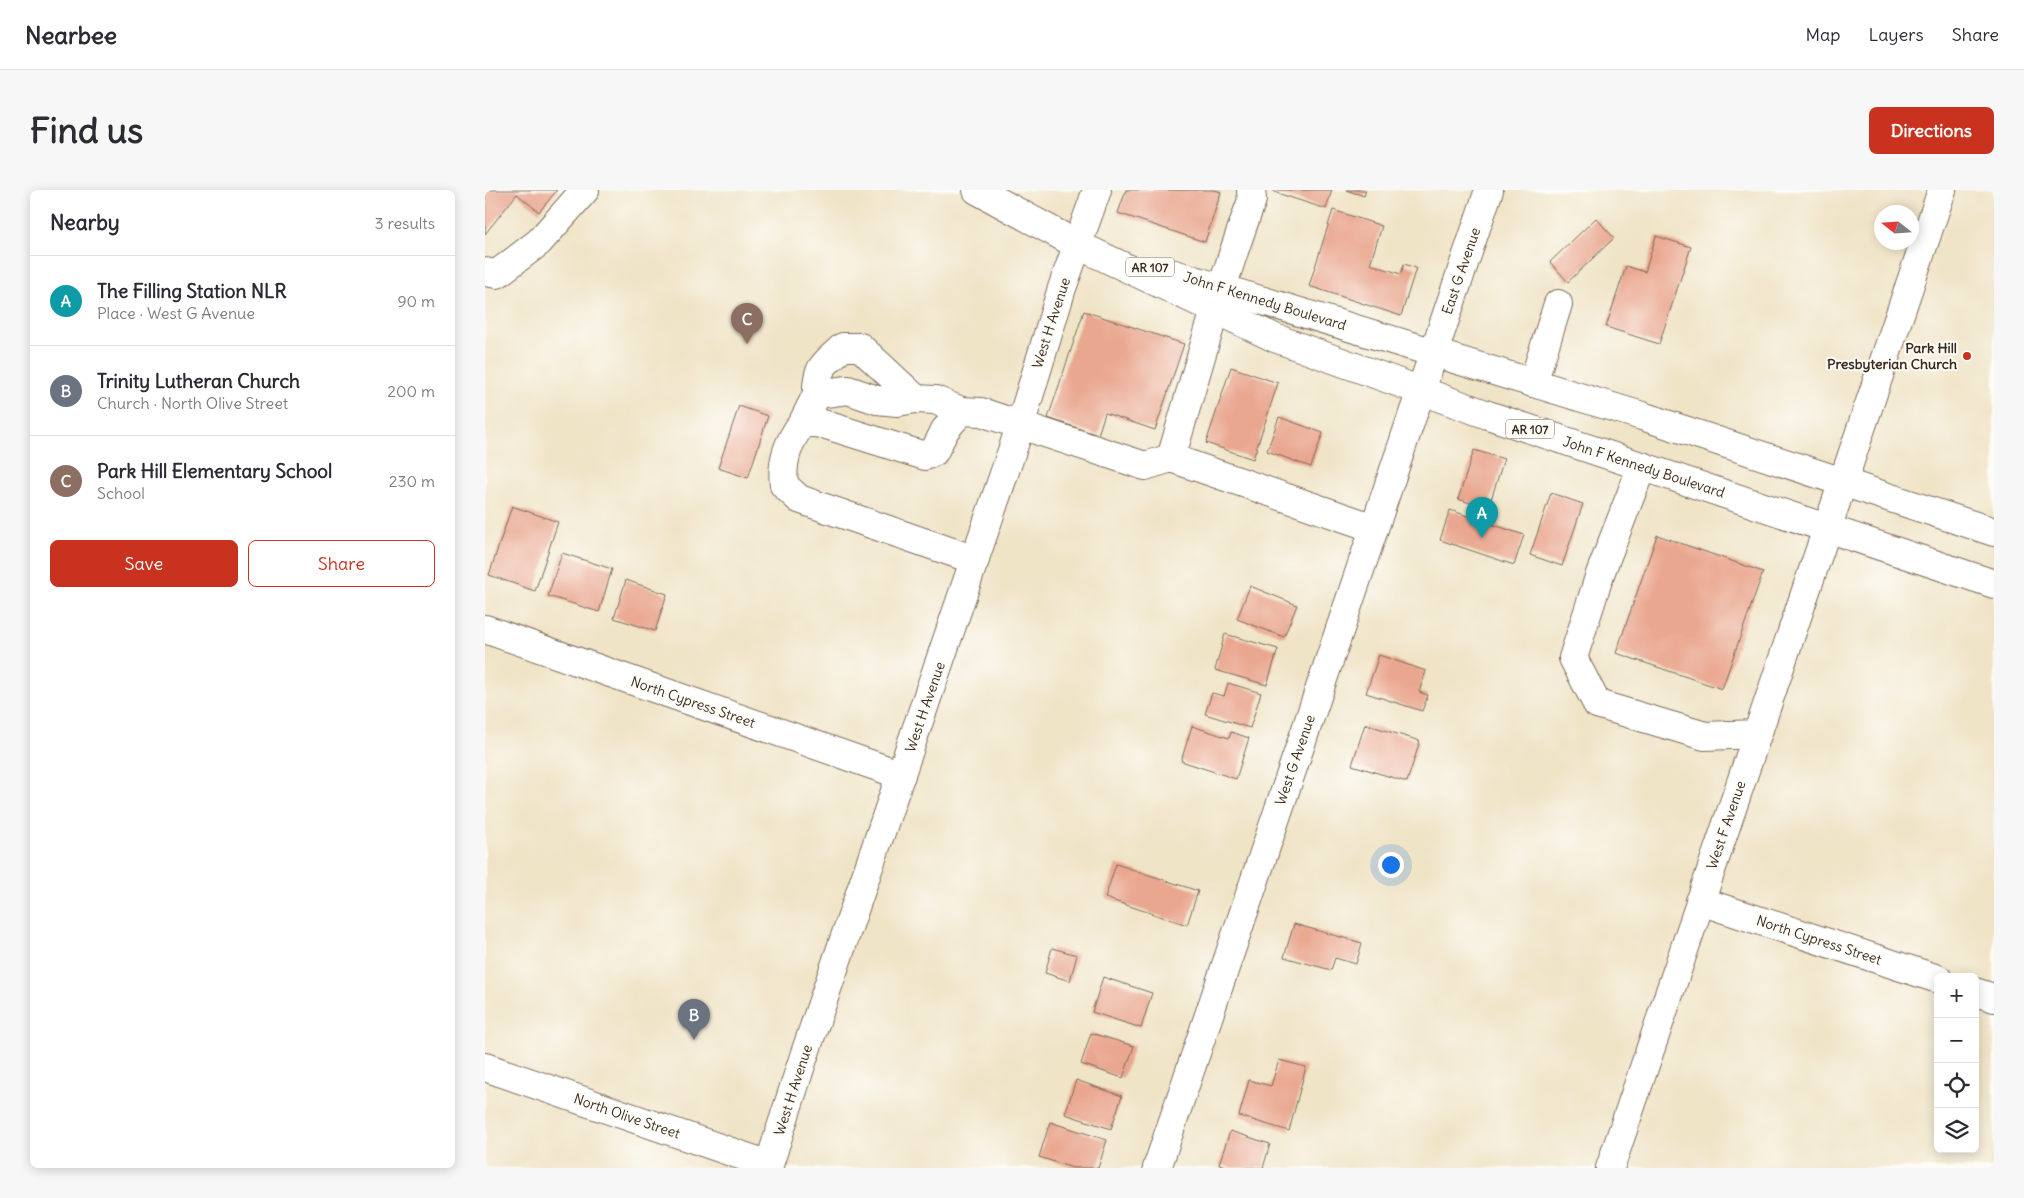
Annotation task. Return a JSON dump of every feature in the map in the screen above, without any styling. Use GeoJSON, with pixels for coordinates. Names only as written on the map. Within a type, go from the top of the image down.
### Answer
{"type":"FeatureCollection","features":[{"type":"Feature","properties":{"kind":"street"},"geometry":{"type":"LineString","coordinates":[[485,272],[497,274],[539,242],[585,190]]}},
{"type":"Feature","properties":{"kind":"street","name":"John F Kennedy Boulevard"},"geometry":{"type":"LineString","coordinates":[[977,190],[1078,245],[1220,299],[1433,352],[1994,532]]}},
{"type":"Feature","properties":{"kind":"street","name":"West H Avenue"},"geometry":{"type":"LineString","coordinates":[[769,1167],[1020,426],[1042,350],[1097,190]]}},
{"type":"Feature","properties":{"kind":"street"},"geometry":{"type":"LineString","coordinates":[[1171,458],[1220,299],[1228,265],[1251,200],[1251,190]]}},
{"type":"Feature","properties":{"kind":"street","name":"East G Avenue"},"geometry":{"type":"LineString","coordinates":[[1433,352],[1489,190]]}},
{"type":"Feature","properties":{"kind":"street","name":"West F Avenue"},"geometry":{"type":"LineString","coordinates":[[1610,1168],[1943,190]]}},
{"type":"Feature","properties":{"kind":"street","name":"John F Kennedy Boulevard"},"geometry":{"type":"LineString","coordinates":[[1220,299],[1275,338],[1488,415],[1994,584]]}},
{"type":"Feature","properties":{"kind":"street"},"geometry":{"type":"LineString","coordinates":[[1533,383],[1558,304]]}},
{"type":"Feature","properties":{"kind":"street"},"geometry":{"type":"LineString","coordinates":[[916,399],[859,347],[843,347],[824,363],[817,378],[817,394],[803,422],[791,438],[782,468],[784,485],[799,500],[975,560]]}},
{"type":"Feature","properties":{"kind":"street","name":"West G Avenue"},"geometry":{"type":"LineString","coordinates":[[1157,1168],[1433,352]]}},
{"type":"Feature","properties":{"kind":"street"},"geometry":{"type":"LineString","coordinates":[[817,394],[848,390],[877,400],[897,402],[916,399],[935,400],[961,411],[981,412],[1145,466],[1171,458],[1374,528]]}},
{"type":"Feature","properties":{"kind":"street"},"geometry":{"type":"LineString","coordinates":[[803,422],[823,424],[925,456],[934,452],[945,430],[961,411]]}},
{"type":"Feature","properties":{"kind":"street"},"geometry":{"type":"LineString","coordinates":[[1642,466],[1600,574],[1573,658],[1597,704],[1705,736],[1757,734]]}},
{"type":"Feature","properties":{"kind":"street","name":"North Cypress Street"},"geometry":{"type":"LineString","coordinates":[[485,629],[901,774]]}},
{"type":"Feature","properties":{"kind":"street","name":"North Cypress Street"},"geometry":{"type":"LineString","coordinates":[[1700,901],[1934,978]]}},
{"type":"Feature","properties":{"kind":"street"},"geometry":{"type":"LineString","coordinates":[[1979,993],[1994,998]]}},
{"type":"Feature","properties":{"kind":"street","name":"North Olive Street"},"geometry":{"type":"LineString","coordinates":[[485,1067],[769,1167]]}},
{"type":"Feature","properties":{"kind":"building"},"geometry":{"type":"Polygon","coordinates":[[[485,190],[557,190],[539,212],[517,194],[485,234],[485,190]]]}},
{"type":"Feature","properties":{"kind":"building"},"geometry":{"type":"Polygon","coordinates":[[[1126,190],[1215,190],[1221,192],[1205,242],[1118,213],[1126,190]]]}},
{"type":"Feature","properties":{"kind":"building"},"geometry":{"type":"Polygon","coordinates":[[[1275,190],[1332,190],[1326,209],[1274,192],[1275,190]]]}},
{"type":"Feature","properties":{"kind":"building"},"geometry":{"type":"Polygon","coordinates":[[[1346,190],[1366,190],[1364,196],[1346,190]]]}},
{"type":"Feature","properties":{"kind":"building"},"geometry":{"type":"Polygon","coordinates":[[[1333,210],[1382,226],[1370,264],[1401,274],[1404,264],[1416,268],[1401,316],[1309,286],[1333,210]]]}},
{"type":"Feature","properties":{"kind":"building"},"geometry":{"type":"Polygon","coordinates":[[[1596,218],[1614,238],[1568,282],[1550,262],[1596,218]]]}},
{"type":"Feature","properties":{"kind":"building"},"geometry":{"type":"Polygon","coordinates":[[[1656,236],[1691,247],[1659,344],[1606,327],[1626,266],[1645,272],[1656,236]]]}},
{"type":"Feature","properties":{"kind":"building"},"geometry":{"type":"Polygon","coordinates":[[[1084,311],[1184,344],[1155,430],[1105,413],[1098,435],[1048,418],[1084,311]]]}},
{"type":"Feature","properties":{"kind":"building"},"geometry":{"type":"Polygon","coordinates":[[[1231,367],[1278,383],[1253,459],[1206,443],[1231,367]]]}},
{"type":"Feature","properties":{"kind":"building"},"geometry":{"type":"Polygon","coordinates":[[[739,406],[768,416],[748,478],[718,468],[739,406]]]}},
{"type":"Feature","properties":{"kind":"building"},"geometry":{"type":"Polygon","coordinates":[[[1279,417],[1323,433],[1311,467],[1267,451],[1279,417]]]}},
{"type":"Feature","properties":{"kind":"building"},"geometry":{"type":"Polygon","coordinates":[[[1474,450],[1504,459],[1488,509],[1458,499],[1474,450]]]}},
{"type":"Feature","properties":{"kind":"building"},"geometry":{"type":"Polygon","coordinates":[[[1551,493],[1583,504],[1562,566],[1530,555],[1551,493]]]}},
{"type":"Feature","properties":{"kind":"building"},"geometry":{"type":"Polygon","coordinates":[[[512,506],[558,522],[535,591],[489,575],[512,506]]]}},
{"type":"Feature","properties":{"kind":"building"},"geometry":{"type":"Polygon","coordinates":[[[1450,510],[1524,535],[1514,565],[1440,540],[1450,510]]]}},
{"type":"Feature","properties":{"kind":"building"},"geometry":{"type":"Polygon","coordinates":[[[1657,535],[1763,572],[1722,689],[1616,653],[1657,535]]]}},
{"type":"Feature","properties":{"kind":"building"},"geometry":{"type":"Polygon","coordinates":[[[562,553],[612,569],[599,612],[548,596],[562,553]]]}},
{"type":"Feature","properties":{"kind":"building"},"geometry":{"type":"Polygon","coordinates":[[[626,580],[667,594],[655,631],[614,618],[626,580]]]}},
{"type":"Feature","properties":{"kind":"building"},"geometry":{"type":"Polygon","coordinates":[[[1250,586],[1297,605],[1284,637],[1237,619],[1250,586]]]}},
{"type":"Feature","properties":{"kind":"building"},"geometry":{"type":"Polygon","coordinates":[[[1225,634],[1278,649],[1267,685],[1215,670],[1225,634]]]}},
{"type":"Feature","properties":{"kind":"building"},"geometry":{"type":"Polygon","coordinates":[[[1379,655],[1426,671],[1419,692],[1428,695],[1422,711],[1366,693],[1379,655]]]}},
{"type":"Feature","properties":{"kind":"building"},"geometry":{"type":"Polygon","coordinates":[[[1228,683],[1261,693],[1250,728],[1205,714],[1212,693],[1224,696],[1228,683]]]}},
{"type":"Feature","properties":{"kind":"building"},"geometry":{"type":"Polygon","coordinates":[[[1365,724],[1420,741],[1407,782],[1352,765],[1365,724]]]}},
{"type":"Feature","properties":{"kind":"building"},"geometry":{"type":"Polygon","coordinates":[[[1192,726],[1229,738],[1231,732],[1249,738],[1236,779],[1181,761],[1192,726]]]}},
{"type":"Feature","properties":{"kind":"building"},"geometry":{"type":"Polygon","coordinates":[[[1116,864],[1198,891],[1187,925],[1105,898],[1116,864]]]}},
{"type":"Feature","properties":{"kind":"building"},"geometry":{"type":"Polygon","coordinates":[[[1294,924],[1362,943],[1356,964],[1335,958],[1331,970],[1284,957],[1294,924]]]}},
{"type":"Feature","properties":{"kind":"building"},"geometry":{"type":"Polygon","coordinates":[[[1052,948],[1077,955],[1070,981],[1045,973],[1052,948]]]}},
{"type":"Feature","properties":{"kind":"building"},"geometry":{"type":"Polygon","coordinates":[[[1103,977],[1152,993],[1141,1028],[1092,1012],[1103,977]]]}},
{"type":"Feature","properties":{"kind":"building"},"geometry":{"type":"Polygon","coordinates":[[[1091,1033],[1134,1046],[1123,1078],[1081,1064],[1091,1033]]]}},
{"type":"Feature","properties":{"kind":"building"},"geometry":{"type":"Polygon","coordinates":[[[1279,1060],[1306,1067],[1289,1131],[1239,1116],[1249,1080],[1271,1086],[1279,1060]]]}},
{"type":"Feature","properties":{"kind":"building"},"geometry":{"type":"Polygon","coordinates":[[[1076,1080],[1122,1096],[1111,1129],[1065,1114],[1076,1080]]]}},
{"type":"Feature","properties":{"kind":"building"},"geometry":{"type":"Polygon","coordinates":[[[1050,1122],[1107,1140],[1098,1168],[1073,1168],[1039,1157],[1050,1122]]]}},
{"type":"Feature","properties":{"kind":"building"},"geometry":{"type":"Polygon","coordinates":[[[1230,1131],[1270,1144],[1263,1168],[1232,1168],[1219,1164],[1230,1131]]]}},
{"type":"Feature","properties":{"kind":"place","name":"Park Hill Elementary School"},"geometry":{"type":"Point","coordinates":[747,344]}},
{"type":"Feature","properties":{"kind":"place","name":"Park Hill Presbyterian Church"},"geometry":{"type":"Point","coordinates":[1967,356]}},
{"type":"Feature","properties":{"kind":"place","name":"The Filling Station NLR"},"geometry":{"type":"Point","coordinates":[1482,538]}},
{"type":"Feature","properties":{"kind":"place","name":"Trinity Lutheran Church"},"geometry":{"type":"Point","coordinates":[694,1040]}}]}
